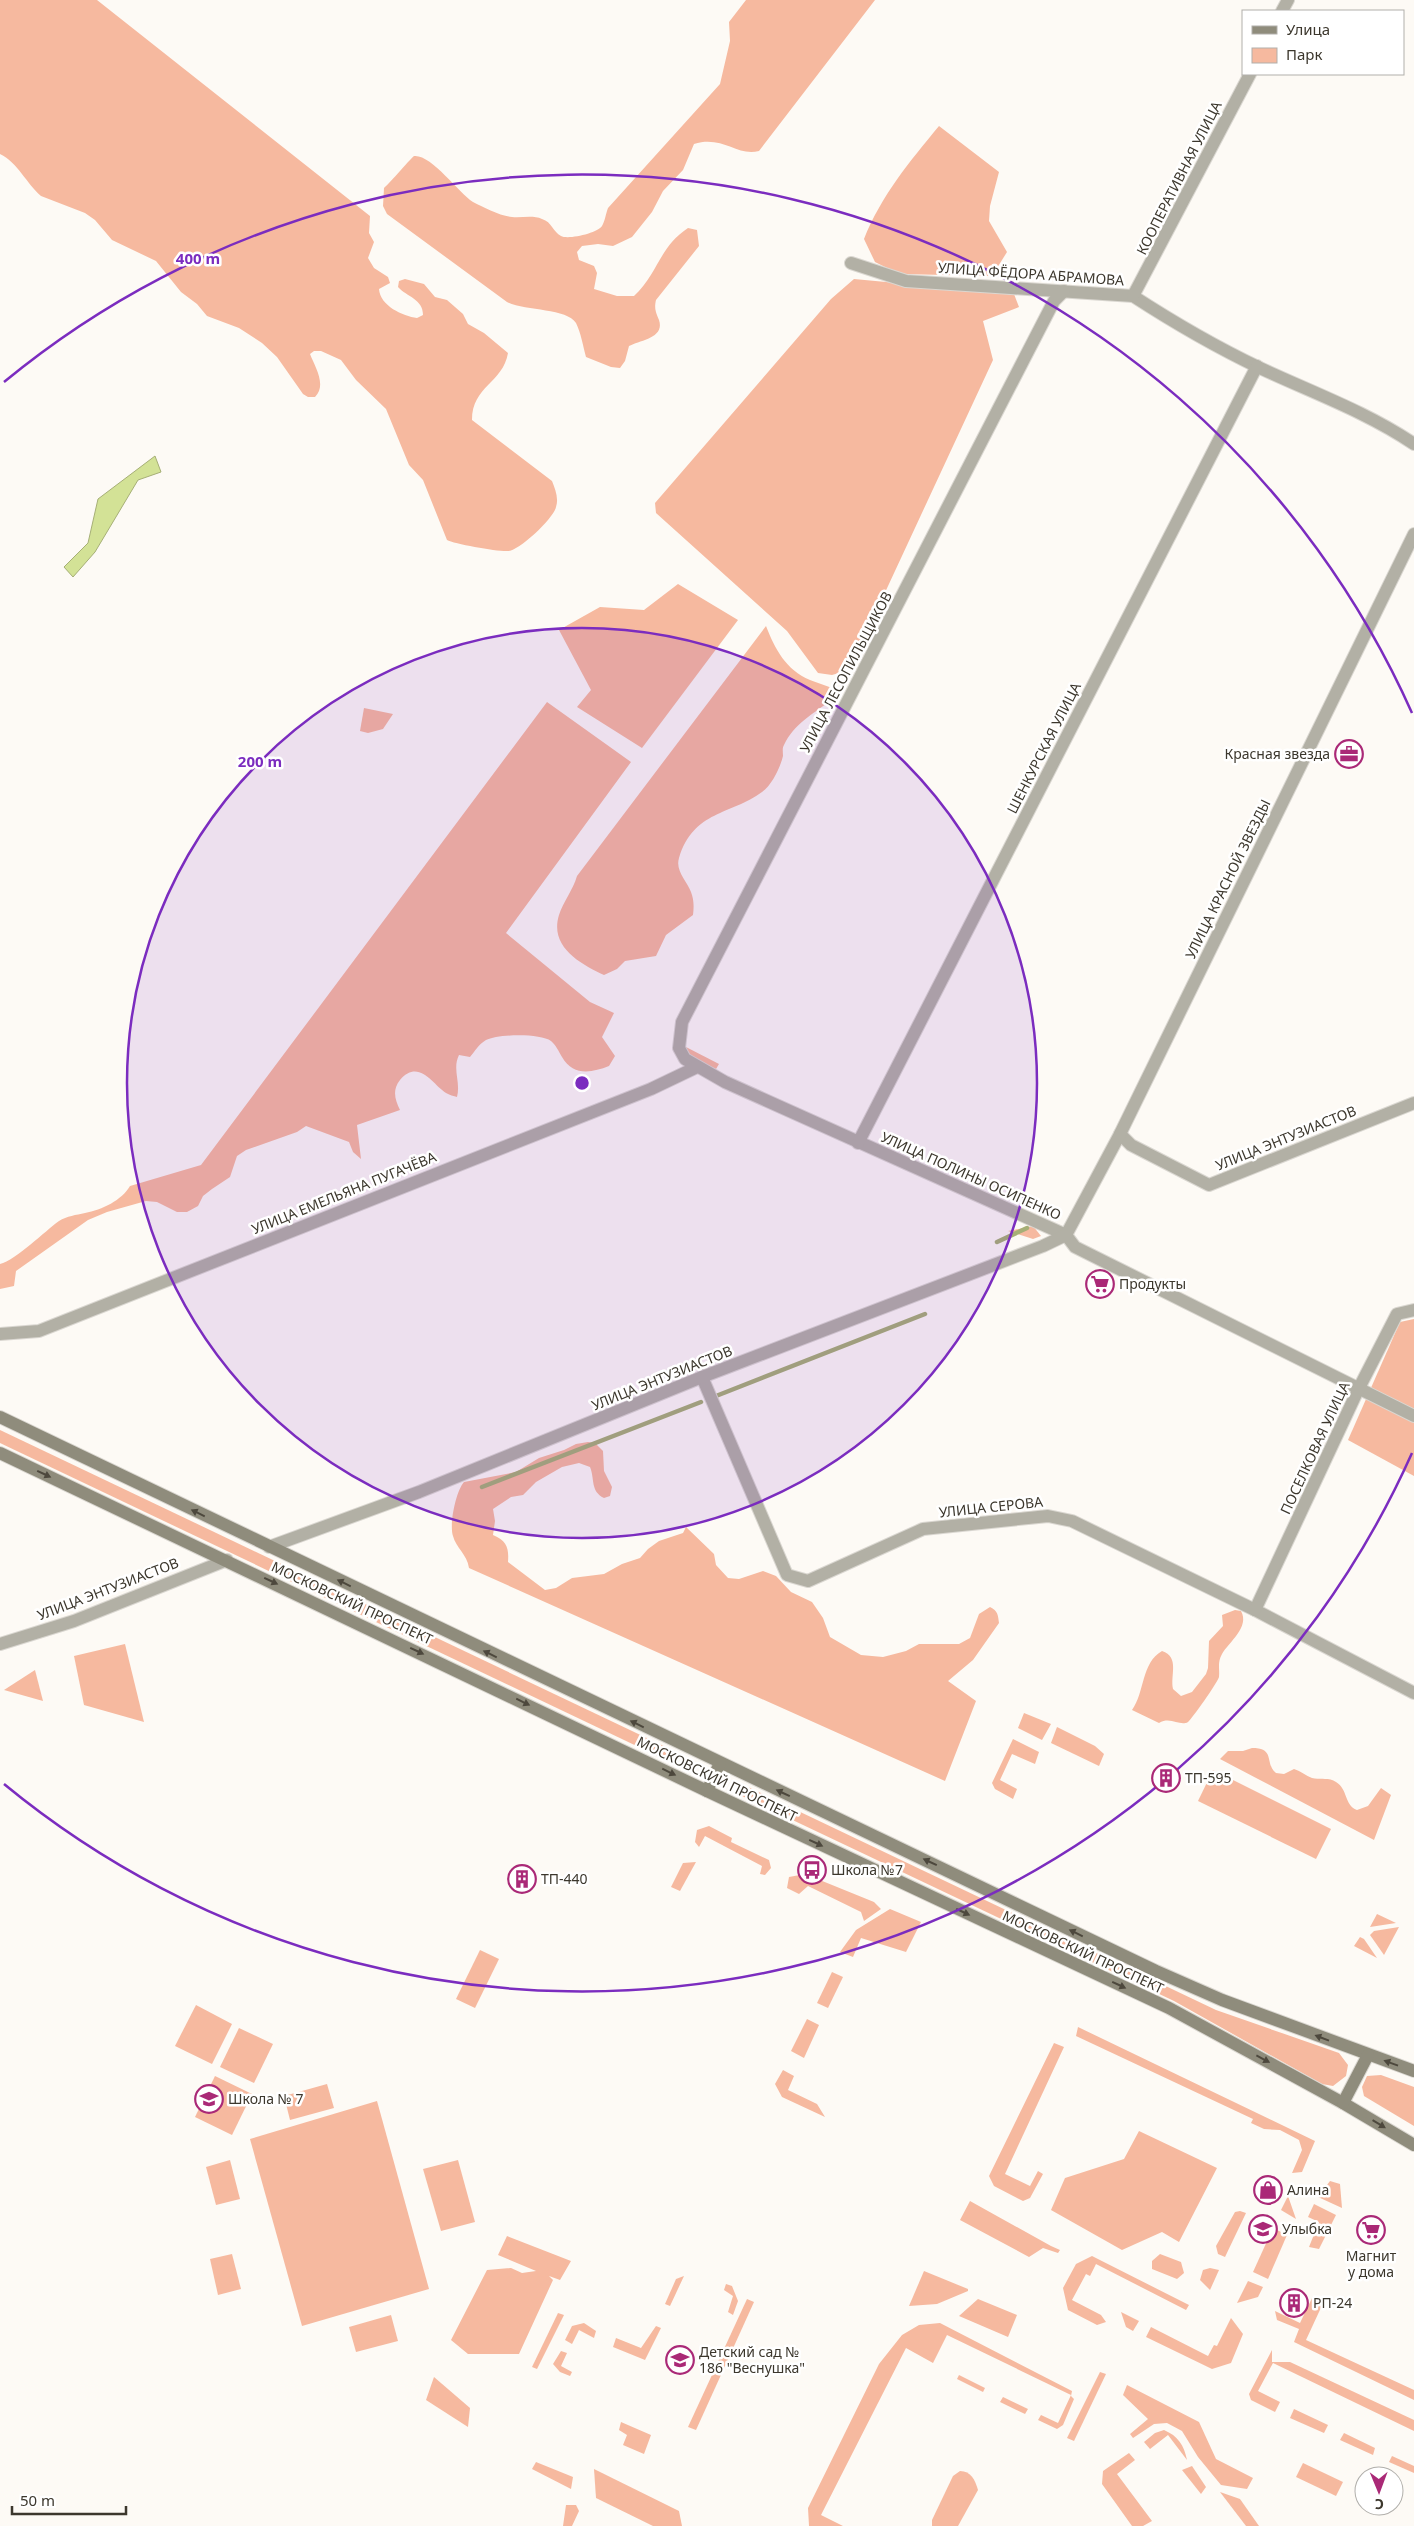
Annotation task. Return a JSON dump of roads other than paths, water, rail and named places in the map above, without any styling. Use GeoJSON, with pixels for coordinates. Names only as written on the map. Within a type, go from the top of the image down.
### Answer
{"type":"FeatureCollection","features":[{"type":"Feature","properties":{"kind":"main road","name":"МОСКОВСКИЙ ПРОСПЕКТ"},"geometry":{"type":"LineString","coordinates":[[0,1417],[1156,1971],[1222,2000],[1414,2071]]}},
{"type":"Feature","properties":{"kind":"main road","name":"МОСКОВСКИЙ ПРОСПЕКТ"},"geometry":{"type":"LineString","coordinates":[[0,1453],[707,1791],[1169,2008],[1343,2103],[1414,2145]]}},
{"type":"Feature","properties":{"kind":"main road"},"geometry":{"type":"LineString","coordinates":[[707,1791],[720,1763]]}},
{"type":"Feature","properties":{"kind":"main road"},"geometry":{"type":"LineString","coordinates":[[1343,2103],[1368,2055]]}},
{"type":"Feature","properties":{"kind":"street","name":"КООПЕРАТИВНАЯ УЛИЦА"},"geometry":{"type":"LineString","coordinates":[[1133,296],[1249,75]]}},
{"type":"Feature","properties":{"kind":"street","name":"УЛИЦА ФЁДОРА АБРАМОВА"},"geometry":{"type":"LineString","coordinates":[[851,264],[906,281],[1133,296],[1156,311],[1257,366],[1348,409],[1414,444]]}},
{"type":"Feature","properties":{"kind":"street","name":"УЛИЦА ЛЕСОПИЛЬЩИКОВ"},"geometry":{"type":"LineString","coordinates":[[697,1067],[685,1059],[679,1048],[682,1022],[1054,301],[1064,292]]}},
{"type":"Feature","properties":{"kind":"street","name":"ШЕНКУРСКАЯ УЛИЦА"},"geometry":{"type":"LineString","coordinates":[[858,1143],[1257,366]]}},
{"type":"Feature","properties":{"kind":"street","name":"УЛИЦА КРАСНОЙ ЗВЕЗДЫ"},"geometry":{"type":"LineString","coordinates":[[1066,1235],[1120,1134],[1414,534]]}},
{"type":"Feature","properties":{"kind":"street","name":"УЛИЦА ПОЛИНЫ ОСИПЕНКО"},"geometry":{"type":"LineString","coordinates":[[697,1067],[858,1143],[1066,1235],[1075,1247],[1358,1390],[1414,1416]]}},
{"type":"Feature","properties":{"kind":"street","name":"УЛИЦА ЕМЕЛЬЯНА ПУГАЧЁВА"},"geometry":{"type":"LineString","coordinates":[[0,1334],[39,1331],[652,1089],[697,1067]]}},
{"type":"Feature","properties":{"kind":"street","name":"УЛИЦА ЭНТУЗИАСТОВ"},"geometry":{"type":"LineString","coordinates":[[1120,1134],[1131,1145],[1209,1185],[1414,1103]]}},
{"type":"Feature","properties":{"kind":"street","name":"УЛИЦА ЭНТУЗИАСТОВ"},"geometry":{"type":"LineString","coordinates":[[269,1547],[418,1492],[702,1377],[1042,1246],[1066,1235]]}},
{"type":"Feature","properties":{"kind":"street","name":"ПОСЕЛКОВАЯ УЛИЦА"},"geometry":{"type":"LineString","coordinates":[[1255,1610],[1358,1390],[1397,1314],[1414,1310]]}},
{"type":"Feature","properties":{"kind":"street","name":"УЛИЦА СЕРОВА"},"geometry":{"type":"LineString","coordinates":[[702,1377],[787,1575],[808,1581],[923,1529],[1048,1516],[1072,1521],[1255,1610],[1414,1693]]}},
{"type":"Feature","properties":{"kind":"street","name":"УЛИЦА ЭНТУЗИАСТОВ"},"geometry":{"type":"LineString","coordinates":[[0,1644],[74,1621],[227,1560]]}},
{"type":"Feature","properties":{"kind":"waterway"},"geometry":{"type":"LineString","coordinates":[[997,1242],[1027,1228]]}},
{"type":"Feature","properties":{"kind":"waterway"},"geometry":{"type":"LineString","coordinates":[[716,1396],[925,1314]]}},
{"type":"Feature","properties":{"kind":"waterway"},"geometry":{"type":"LineString","coordinates":[[482,1487],[701,1402]]}},
{"type":"Feature","properties":{"kind":"place","name":"Красная звезда"},"geometry":{"type":"Point","coordinates":[1349,754]}},
{"type":"Feature","properties":{"kind":"place","name":"Продукты"},"geometry":{"type":"Point","coordinates":[1100,1284]}},
{"type":"Feature","properties":{"kind":"place","name":"ТП-595"},"geometry":{"type":"Point","coordinates":[1166,1778]}},
{"type":"Feature","properties":{"kind":"place","name":"Школа №7"},"geometry":{"type":"Point","coordinates":[812,1870]}},
{"type":"Feature","properties":{"kind":"place","name":"ТП-440"},"geometry":{"type":"Point","coordinates":[522,1879]}},
{"type":"Feature","properties":{"kind":"place","name":"Школа № 7"},"geometry":{"type":"Point","coordinates":[209,2099]}},
{"type":"Feature","properties":{"kind":"place","name":"Алина"},"geometry":{"type":"Point","coordinates":[1268,2190]}},
{"type":"Feature","properties":{"kind":"place","name":"Улыбка"},"geometry":{"type":"Point","coordinates":[1263,2229]}},
{"type":"Feature","properties":{"kind":"place","name":"Магнит у дома"},"geometry":{"type":"Point","coordinates":[1371,2230]}},
{"type":"Feature","properties":{"kind":"place","name":"РП-24"},"geometry":{"type":"Point","coordinates":[1294,2303]}},
{"type":"Feature","properties":{"kind":"place","name":"Детский сад № 186 \"Веснушка\""},"geometry":{"type":"Point","coordinates":[680,2360]}}]}
